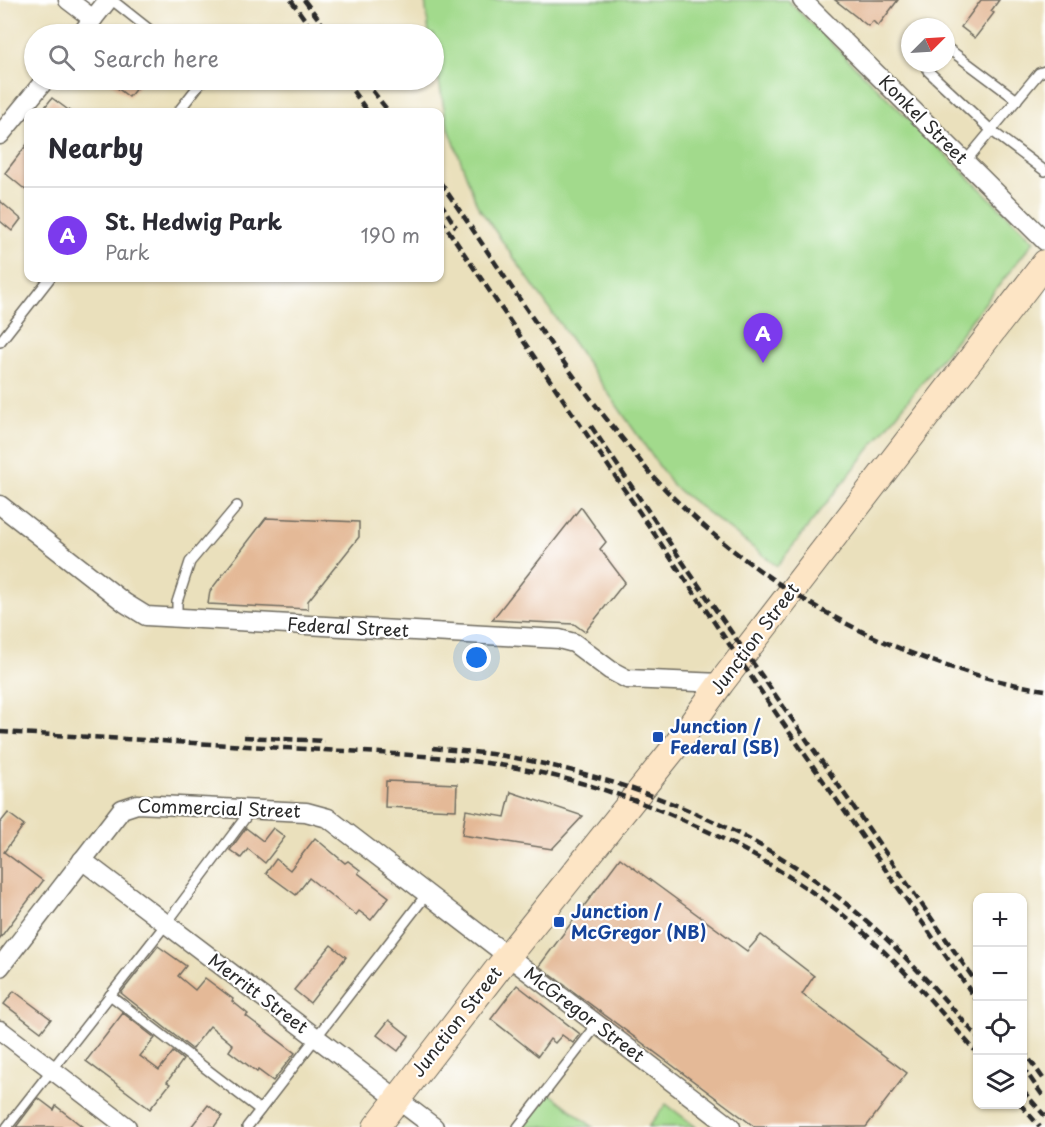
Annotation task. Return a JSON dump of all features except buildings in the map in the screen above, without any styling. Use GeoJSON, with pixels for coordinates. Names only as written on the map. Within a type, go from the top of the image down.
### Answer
{"type":"FeatureCollection","features":[{"type":"Feature","properties":{"kind":"street"},"geometry":{"type":"LineString","coordinates":[[68,0],[93,19]]}},
{"type":"Feature","properties":{"kind":"street"},"geometry":{"type":"LineString","coordinates":[[89,24],[110,0]]}},
{"type":"Feature","properties":{"kind":"street","name":"Konkel Street"},"geometry":{"type":"LineString","coordinates":[[802,0],[1045,241]]}},
{"type":"Feature","properties":{"kind":"street"},"geometry":{"type":"LineString","coordinates":[[0,135],[37,90]]}},
{"type":"Feature","properties":{"kind":"street","name":"Junction Street"},"geometry":{"type":"LineString","coordinates":[[376,1127],[507,957],[675,747],[721,683],[1045,263]]}},
{"type":"Feature","properties":{"kind":"street","name":"Federal Street"},"geometry":{"type":"LineString","coordinates":[[0,505],[125,603],[146,616],[559,639],[574,643],[610,670],[627,679],[721,683]]}},
{"type":"Feature","properties":{"kind":"street","name":"Commercial Street"},"geometry":{"type":"LineString","coordinates":[[82,860],[117,814],[122,809],[137,804],[306,812],[328,818],[352,836]]}},
{"type":"Feature","properties":{"kind":"street","name":"McGregor Street"},"geometry":{"type":"LineString","coordinates":[[352,836],[731,1127]]}},
{"type":"Feature","properties":{"kind":"street"},"geometry":{"type":"LineString","coordinates":[[0,967],[82,860]]}},
{"type":"Feature","properties":{"kind":"street","name":"Merritt Street"},"geometry":{"type":"LineString","coordinates":[[82,860],[434,1127]]}},
{"type":"Feature","properties":{"kind":"street"},"geometry":{"type":"LineString","coordinates":[[0,1030],[127,1127]]}},
{"type":"Feature","properties":{"kind":"lane"},"geometry":{"type":"LineString","coordinates":[[110,0],[142,24]]}},
{"type":"Feature","properties":{"kind":"lane"},"geometry":{"type":"LineString","coordinates":[[955,54],[1017,100]]}},
{"type":"Feature","properties":{"kind":"lane"},"geometry":{"type":"LineString","coordinates":[[965,162],[1039,73],[1045,71]]}},
{"type":"Feature","properties":{"kind":"lane"},"geometry":{"type":"LineString","coordinates":[[929,72],[992,131],[1045,171]]}},
{"type":"Feature","properties":{"kind":"lane"},"geometry":{"type":"LineString","coordinates":[[181,108],[195,90]]}},
{"type":"Feature","properties":{"kind":"lane"},"geometry":{"type":"LineString","coordinates":[[0,342],[47,282]]}},
{"type":"Feature","properties":{"kind":"lane"},"geometry":{"type":"LineString","coordinates":[[177,619],[177,602],[190,562],[237,506]]}},
{"type":"Feature","properties":{"kind":"lane"},"geometry":{"type":"LineString","coordinates":[[7,1127],[166,924],[252,808]]}},
{"type":"Feature","properties":{"kind":"lane"},"geometry":{"type":"LineString","coordinates":[[247,1127],[426,895]]}},
{"type":"Feature","properties":{"kind":"lane"},"geometry":{"type":"LineString","coordinates":[[110,995],[260,1110]]}},
{"type":"Feature","properties":{"kind":"lane"},"geometry":{"type":"LineString","coordinates":[[518,1127],[597,1025]]}},
{"type":"Feature","properties":{"kind":"green space"},"geometry":{"type":"Polygon","coordinates":[[[425,0],[787,0],[1034,241],[777,566],[673,486],[477,205],[447,123],[441,90],[444,90],[444,24],[428,24],[425,0]]]}},
{"type":"Feature","properties":{"kind":"green space"},"geometry":{"type":"Polygon","coordinates":[[[548,1092],[593,1127],[521,1127],[548,1092]]]}},
{"type":"Feature","properties":{"kind":"green space"},"geometry":{"type":"Polygon","coordinates":[[[666,1104],[696,1127],[648,1127],[666,1104]]]}},
{"type":"Feature","properties":{"kind":"railway"},"geometry":{"type":"LineString","coordinates":[[291,0],[308,24]]}},
{"type":"Feature","properties":{"kind":"railway"},"geometry":{"type":"LineString","coordinates":[[304,0],[322,24]]}},
{"type":"Feature","properties":{"kind":"railway"},"geometry":{"type":"LineString","coordinates":[[352,90],[365,108]]}},
{"type":"Feature","properties":{"kind":"railway"},"geometry":{"type":"LineString","coordinates":[[372,90],[386,108]]}},
{"type":"Feature","properties":{"kind":"railway"},"geometry":{"type":"LineString","coordinates":[[444,188],[597,407],[651,474],[702,524],[744,559],[790,591],[837,619],[887,643],[939,663],[991,679],[1045,690]]}},
{"type":"Feature","properties":{"kind":"railway"},"geometry":{"type":"LineString","coordinates":[[444,208],[456,227]]}},
{"type":"Feature","properties":{"kind":"railway"},"geometry":{"type":"LineString","coordinates":[[444,224],[771,706],[977,1001]]}},
{"type":"Feature","properties":{"kind":"railway"},"geometry":{"type":"LineString","coordinates":[[591,426],[690,573],[973,978]]}},
{"type":"Feature","properties":{"kind":"railway"},"geometry":{"type":"LineString","coordinates":[[0,732],[424,756],[506,766],[592,786],[636,801],[720,837],[798,883],[834,908],[873,941],[910,978],[973,1048]]}},
{"type":"Feature","properties":{"kind":"railway"},"geometry":{"type":"LineString","coordinates":[[244,737],[325,741]]}},
{"type":"Feature","properties":{"kind":"railway"},"geometry":{"type":"LineString","coordinates":[[433,748],[510,757],[598,778],[686,809],[728,829],[808,875],[844,902],[914,967],[973,1032]]}},
{"type":"Feature","properties":{"kind":"railway"},"geometry":{"type":"LineString","coordinates":[[1026,1055],[1045,1081]]}},
{"type":"Feature","properties":{"kind":"railway"},"geometry":{"type":"LineString","coordinates":[[1027,1073],[1045,1099]]}},
{"type":"Feature","properties":{"kind":"railway"},"geometry":{"type":"LineString","coordinates":[[1027,1096],[1045,1116]]}},
{"type":"Feature","properties":{"kind":"railway"},"geometry":{"type":"LineString","coordinates":[[1024,1109],[1040,1127]]}},
{"type":"Feature","properties":{"kind":"place","name":"St. Hedwig Park"},"geometry":{"type":"Point","coordinates":[763,363]}},
{"type":"Feature","properties":{"kind":"place","name":"Junction / Federal (SB)"},"geometry":{"type":"Point","coordinates":[658,737]}},
{"type":"Feature","properties":{"kind":"place","name":"Junction / McGregor (NB)"},"geometry":{"type":"Point","coordinates":[559,922]}}]}
